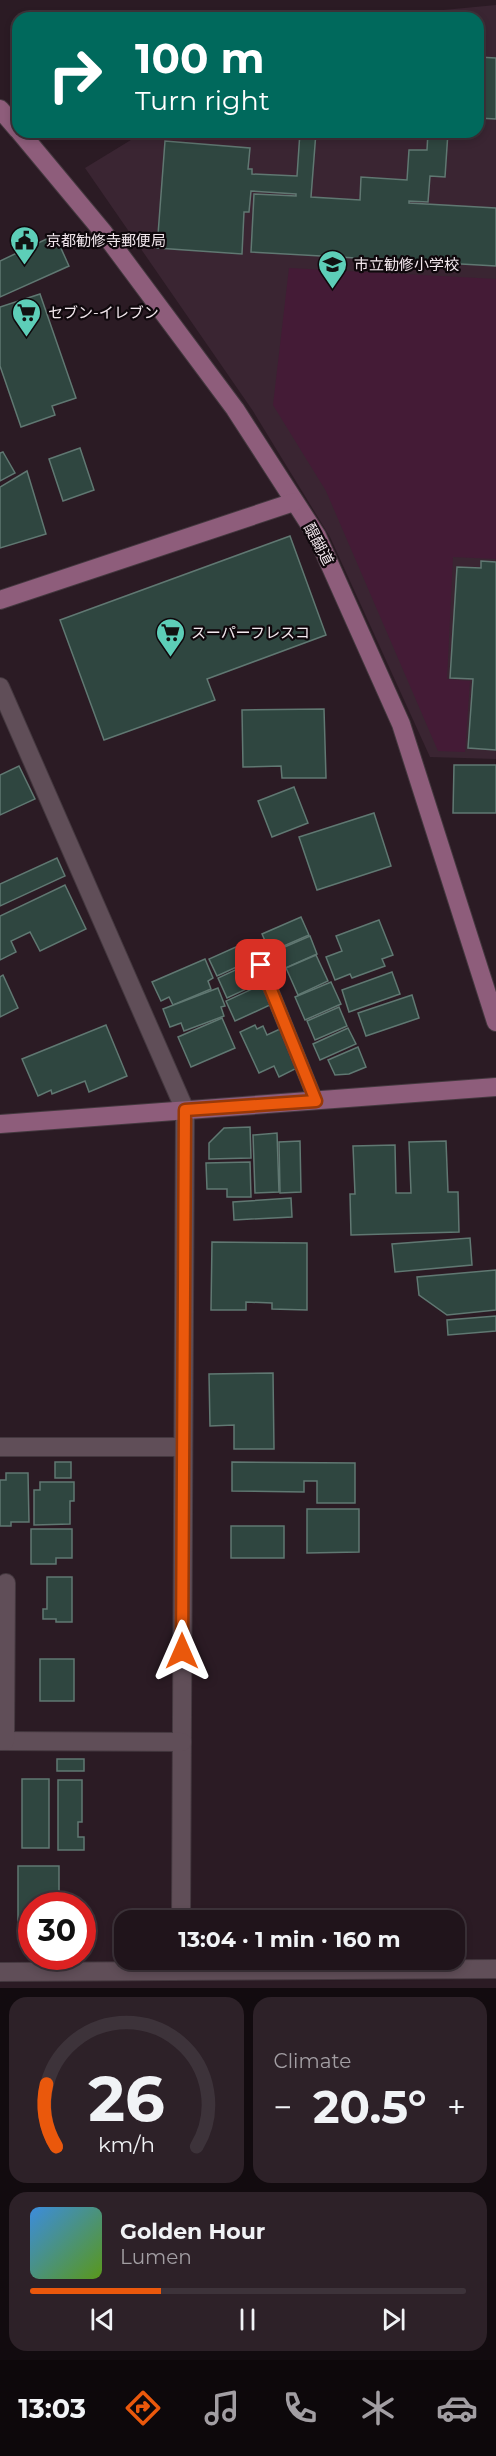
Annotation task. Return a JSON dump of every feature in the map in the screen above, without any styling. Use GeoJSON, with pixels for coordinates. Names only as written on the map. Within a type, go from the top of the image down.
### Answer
{"type":"FeatureCollection","features":[{"type":"Feature","properties":{"kind":"main road","name":"醍醐道"},"geometry":{"type":"LineString","coordinates":[[0,109],[12,123]]}},
{"type":"Feature","properties":{"kind":"main road","name":"醍醐道"},"geometry":{"type":"LineString","coordinates":[[25,138],[104,233],[236,409],[317,536],[401,724],[496,1022]]}},
{"type":"Feature","properties":{"kind":"main road"},"geometry":{"type":"LineString","coordinates":[[0,600],[294,502]]}},
{"type":"Feature","properties":{"kind":"main road"},"geometry":{"type":"LineString","coordinates":[[0,1124],[496,1087]]}},
{"type":"Feature","properties":{"kind":"street"},"geometry":{"type":"LineString","coordinates":[[0,687],[185,1110],[181,1910]]}},
{"type":"Feature","properties":{"kind":"street"},"geometry":{"type":"LineString","coordinates":[[0,1447],[183,1447]]}},
{"type":"Feature","properties":{"kind":"street"},"geometry":{"type":"LineString","coordinates":[[6,1583],[2,1741],[182,1742]]}},
{"type":"Feature","properties":{"kind":"street"},"geometry":{"type":"LineString","coordinates":[[0,1972],[114,1968]]}},
{"type":"Feature","properties":{"kind":"street"},"geometry":{"type":"LineString","coordinates":[[465,1969],[496,1969]]}},
{"type":"Feature","properties":{"kind":"lane"},"geometry":{"type":"LineString","coordinates":[[261,965],[316,1101]]}},
{"type":"Feature","properties":{"kind":"shaded area","name":"市立勧修小学校"},"geometry":{"type":"Polygon","coordinates":[[[496,5],[496,759],[430,757],[330,537],[253,411],[85,168],[134,138],[484,138],[484,12],[422,12],[496,5]]]}},
{"type":"Feature","properties":{"kind":"shaded area"},"geometry":{"type":"Polygon","coordinates":[[[289,268],[496,279],[496,559],[453,557],[447,679],[470,681],[465,752],[438,751],[326,491],[273,405],[289,268]]]}},
{"type":"Feature","properties":{"kind":"building"},"geometry":{"type":"Polygon","coordinates":[[[484,57],[496,58],[496,119],[484,118],[484,57]]]}},
{"type":"Feature","properties":{"kind":"building"},"geometry":{"type":"Polygon","coordinates":[[[300,138],[316,138],[311,197],[360,200],[361,177],[407,180],[409,150],[427,150],[428,138],[448,138],[445,177],[430,176],[428,202],[409,201],[409,203],[496,208],[496,266],[251,252],[254,194],[296,196],[296,194],[251,191],[249,212],[244,212],[242,254],[157,248],[165,141],[250,148],[248,169],[252,169],[252,174],[297,176],[300,138]]]}},
{"type":"Feature","properties":{"kind":"building"},"geometry":{"type":"Polygon","coordinates":[[[55,235],[69,266],[0,297],[0,261],[55,235]]]}},
{"type":"Feature","properties":{"kind":"building","name":"セブン-イレブン"},"geometry":{"type":"Polygon","coordinates":[[[40,294],[76,398],[52,406],[55,415],[21,427],[0,366],[0,307],[40,294]]]}},
{"type":"Feature","properties":{"kind":"building"},"geometry":{"type":"Polygon","coordinates":[[[80,448],[94,490],[63,501],[49,459],[80,448]]]}},
{"type":"Feature","properties":{"kind":"building"},"geometry":{"type":"Polygon","coordinates":[[[3,452],[15,473],[0,481],[0,453],[3,452]]]}},
{"type":"Feature","properties":{"kind":"building"},"geometry":{"type":"Polygon","coordinates":[[[27,471],[46,534],[0,548],[0,487],[27,471]]]}},
{"type":"Feature","properties":{"kind":"building","name":"スーパーフレスコ"},"geometry":{"type":"Polygon","coordinates":[[[290,536],[326,635],[207,679],[215,700],[104,740],[60,620],[290,536]]]}},
{"type":"Feature","properties":{"kind":"building"},"geometry":{"type":"Polygon","coordinates":[[[481,561],[496,562],[496,750],[468,748],[473,679],[450,678],[457,567],[481,568],[481,561]]]}},
{"type":"Feature","properties":{"kind":"building"},"geometry":{"type":"Polygon","coordinates":[[[324,709],[326,778],[282,778],[281,766],[243,767],[242,710],[324,709]]]}},
{"type":"Feature","properties":{"kind":"building"},"geometry":{"type":"Polygon","coordinates":[[[454,765],[496,765],[496,813],[453,813],[454,765]]]}},
{"type":"Feature","properties":{"kind":"building"},"geometry":{"type":"Polygon","coordinates":[[[19,766],[35,799],[0,815],[0,775],[19,766]]]}},
{"type":"Feature","properties":{"kind":"building"},"geometry":{"type":"Polygon","coordinates":[[[294,787],[308,823],[272,837],[258,801],[294,787]]]}},
{"type":"Feature","properties":{"kind":"building"},"geometry":{"type":"Polygon","coordinates":[[[374,813],[391,866],[317,890],[299,837],[374,813]]]}},
{"type":"Feature","properties":{"kind":"building"},"geometry":{"type":"Polygon","coordinates":[[[57,858],[65,876],[0,906],[0,884],[57,858]]]}},
{"type":"Feature","properties":{"kind":"building"},"geometry":{"type":"Polygon","coordinates":[[[65,885],[86,929],[40,951],[30,932],[11,941],[16,952],[0,960],[0,916],[65,885]]]}},
{"type":"Feature","properties":{"kind":"building"},"geometry":{"type":"Polygon","coordinates":[[[301,917],[309,935],[270,952],[262,934],[301,917]]]}},
{"type":"Feature","properties":{"kind":"building"},"geometry":{"type":"Polygon","coordinates":[[[379,920],[393,955],[382,959],[385,966],[352,978],[350,974],[335,980],[326,957],[342,951],[336,936],[379,920]]]}},
{"type":"Feature","properties":{"kind":"building"},"geometry":{"type":"Polygon","coordinates":[[[310,936],[317,954],[281,970],[273,952],[310,936]]]}},
{"type":"Feature","properties":{"kind":"building"},"geometry":{"type":"Polygon","coordinates":[[[247,942],[254,959],[217,976],[209,959],[247,942]]]}},
{"type":"Feature","properties":{"kind":"building"},"geometry":{"type":"Polygon","coordinates":[[[316,955],[328,981],[298,995],[286,968],[316,955]]]}},
{"type":"Feature","properties":{"kind":"building"},"geometry":{"type":"Polygon","coordinates":[[[205,959],[213,978],[208,981],[211,989],[173,1005],[169,997],[161,1001],[152,982],[205,959]]]}},
{"type":"Feature","properties":{"kind":"building"},"geometry":{"type":"Polygon","coordinates":[[[248,964],[257,984],[227,998],[218,978],[248,964]]]}},
{"type":"Feature","properties":{"kind":"building"},"geometry":{"type":"Polygon","coordinates":[[[392,972],[400,994],[349,1012],[342,990],[392,972]]]}},
{"type":"Feature","properties":{"kind":"building"},"geometry":{"type":"Polygon","coordinates":[[[3,975],[18,1008],[0,1017],[0,977],[3,975]]]}},
{"type":"Feature","properties":{"kind":"building"},"geometry":{"type":"Polygon","coordinates":[[[331,982],[341,1004],[305,1020],[295,997],[331,982]]]}},
{"type":"Feature","properties":{"kind":"building"},"geometry":{"type":"Polygon","coordinates":[[[261,985],[270,1005],[235,1021],[226,1001],[261,985]]]}},
{"type":"Feature","properties":{"kind":"building"},"geometry":{"type":"Polygon","coordinates":[[[218,988],[225,1006],[221,1007],[224,1016],[184,1031],[181,1023],[170,1027],[163,1009],[218,988]]]}},
{"type":"Feature","properties":{"kind":"building"},"geometry":{"type":"Polygon","coordinates":[[[412,995],[419,1018],[366,1036],[358,1013],[412,995]]]}},
{"type":"Feature","properties":{"kind":"building"},"geometry":{"type":"Polygon","coordinates":[[[339,1007],[347,1026],[315,1040],[307,1021],[339,1007]]]}},
{"type":"Feature","properties":{"kind":"building"},"geometry":{"type":"Polygon","coordinates":[[[222,1018],[235,1048],[191,1067],[178,1037],[222,1018]]]}},
{"type":"Feature","properties":{"kind":"building"},"geometry":{"type":"Polygon","coordinates":[[[106,1025],[127,1076],[89,1092],[85,1081],[52,1094],[51,1090],[38,1096],[22,1059],[106,1025]]]}},
{"type":"Feature","properties":{"kind":"building"},"geometry":{"type":"Polygon","coordinates":[[[255,1025],[257,1029],[263,1026],[267,1035],[280,1029],[297,1068],[279,1077],[274,1066],[259,1073],[240,1032],[255,1025]]]}},
{"type":"Feature","properties":{"kind":"building"},"geometry":{"type":"Polygon","coordinates":[[[348,1028],[356,1044],[320,1060],[313,1044],[348,1028]]]}},
{"type":"Feature","properties":{"kind":"building"},"geometry":{"type":"Polygon","coordinates":[[[358,1047],[366,1067],[349,1074],[335,1075],[328,1060],[358,1047]]]}},
{"type":"Feature","properties":{"kind":"building"},"geometry":{"type":"Polygon","coordinates":[[[250,1127],[251,1158],[209,1159],[209,1143],[224,1128],[250,1127]]]}},
{"type":"Feature","properties":{"kind":"building"},"geometry":{"type":"Polygon","coordinates":[[[277,1133],[279,1192],[255,1193],[253,1135],[277,1133]]]}},
{"type":"Feature","properties":{"kind":"building"},"geometry":{"type":"Polygon","coordinates":[[[300,1141],[301,1192],[280,1193],[279,1142],[300,1141]]]}},
{"type":"Feature","properties":{"kind":"building"},"geometry":{"type":"Polygon","coordinates":[[[446,1141],[448,1192],[458,1192],[459,1232],[351,1235],[350,1194],[355,1194],[353,1146],[395,1145],[396,1193],[411,1193],[409,1142],[446,1141]]]}},
{"type":"Feature","properties":{"kind":"building"},"geometry":{"type":"Polygon","coordinates":[[[250,1162],[251,1197],[227,1197],[227,1189],[207,1189],[206,1163],[250,1162]]]}},
{"type":"Feature","properties":{"kind":"building"},"geometry":{"type":"Polygon","coordinates":[[[291,1198],[292,1217],[234,1220],[233,1202],[291,1198]]]}},
{"type":"Feature","properties":{"kind":"building"},"geometry":{"type":"Polygon","coordinates":[[[470,1238],[472,1265],[395,1272],[392,1244],[470,1238]]]}},
{"type":"Feature","properties":{"kind":"building"},"geometry":{"type":"Polygon","coordinates":[[[212,1242],[307,1243],[307,1310],[272,1309],[272,1303],[246,1302],[246,1310],[211,1310],[212,1242]]]}},
{"type":"Feature","properties":{"kind":"building"},"geometry":{"type":"Polygon","coordinates":[[[496,1270],[496,1310],[447,1315],[419,1295],[417,1277],[496,1270]]]}},
{"type":"Feature","properties":{"kind":"building"},"geometry":{"type":"Polygon","coordinates":[[[496,1316],[496,1331],[448,1335],[447,1320],[496,1316]]]}},
{"type":"Feature","properties":{"kind":"building"},"geometry":{"type":"Polygon","coordinates":[[[273,1373],[274,1449],[234,1449],[234,1425],[210,1426],[209,1374],[273,1373]]]}},
{"type":"Feature","properties":{"kind":"building"},"geometry":{"type":"Polygon","coordinates":[[[55,1462],[71,1462],[71,1478],[55,1478],[55,1462]]]}},
{"type":"Feature","properties":{"kind":"building"},"geometry":{"type":"Polygon","coordinates":[[[232,1462],[355,1463],[355,1503],[317,1503],[317,1481],[304,1481],[304,1492],[232,1491],[232,1462]]]}},
{"type":"Feature","properties":{"kind":"building"},"geometry":{"type":"Polygon","coordinates":[[[6,1473],[28,1473],[29,1522],[11,1522],[11,1526],[0,1526],[0,1480],[6,1480],[6,1473]]]}},
{"type":"Feature","properties":{"kind":"building"},"geometry":{"type":"Polygon","coordinates":[[[40,1482],[74,1482],[74,1501],[70,1501],[70,1524],[34,1525],[34,1490],[40,1490],[40,1482]]]}},
{"type":"Feature","properties":{"kind":"building"},"geometry":{"type":"Polygon","coordinates":[[[307,1509],[359,1509],[359,1552],[307,1553],[307,1509]]]}},
{"type":"Feature","properties":{"kind":"building"},"geometry":{"type":"Polygon","coordinates":[[[231,1526],[284,1526],[284,1558],[231,1558],[231,1526]]]}},
{"type":"Feature","properties":{"kind":"building"},"geometry":{"type":"Polygon","coordinates":[[[31,1529],[72,1529],[72,1558],[56,1558],[56,1564],[31,1564],[31,1529]]]}},
{"type":"Feature","properties":{"kind":"building"},"geometry":{"type":"Polygon","coordinates":[[[47,1577],[72,1577],[72,1622],[43,1619],[43,1609],[47,1609],[47,1577]]]}},
{"type":"Feature","properties":{"kind":"building"},"geometry":{"type":"Polygon","coordinates":[[[40,1659],[74,1659],[74,1701],[40,1701],[40,1659]]]}},
{"type":"Feature","properties":{"kind":"building"},"geometry":{"type":"Polygon","coordinates":[[[57,1759],[84,1759],[84,1771],[57,1771],[57,1759]]]}},
{"type":"Feature","properties":{"kind":"building"},"geometry":{"type":"Polygon","coordinates":[[[22,1779],[49,1779],[49,1848],[22,1848],[22,1779]]]}},
{"type":"Feature","properties":{"kind":"building"},"geometry":{"type":"Polygon","coordinates":[[[58,1780],[82,1780],[82,1822],[78,1822],[78,1837],[84,1837],[84,1850],[58,1850],[58,1780]]]}},
{"type":"Feature","properties":{"kind":"building"},"geometry":{"type":"Polygon","coordinates":[[[18,1866],[59,1866],[59,1892],[18,1892],[18,1866]]]}},
{"type":"Feature","properties":{"kind":"place","name":"京都勧修寺郵便局"},"geometry":{"type":"Point","coordinates":[25,266]}},
{"type":"Feature","properties":{"kind":"place","name":"市立勧修小学校"},"geometry":{"type":"Point","coordinates":[333,290]}},
{"type":"Feature","properties":{"kind":"place","name":"セブン-イレブン"},"geometry":{"type":"Point","coordinates":[27,338]}},
{"type":"Feature","properties":{"kind":"place","name":"スーパーフレスコ"},"geometry":{"type":"Point","coordinates":[170,658]}},
{"type":"Feature","properties":{"kind":"route"},"geometry":{"type":"LineString","coordinates":[[182,1651],[185,1110],[316,1101],[261,965]]}}]}
